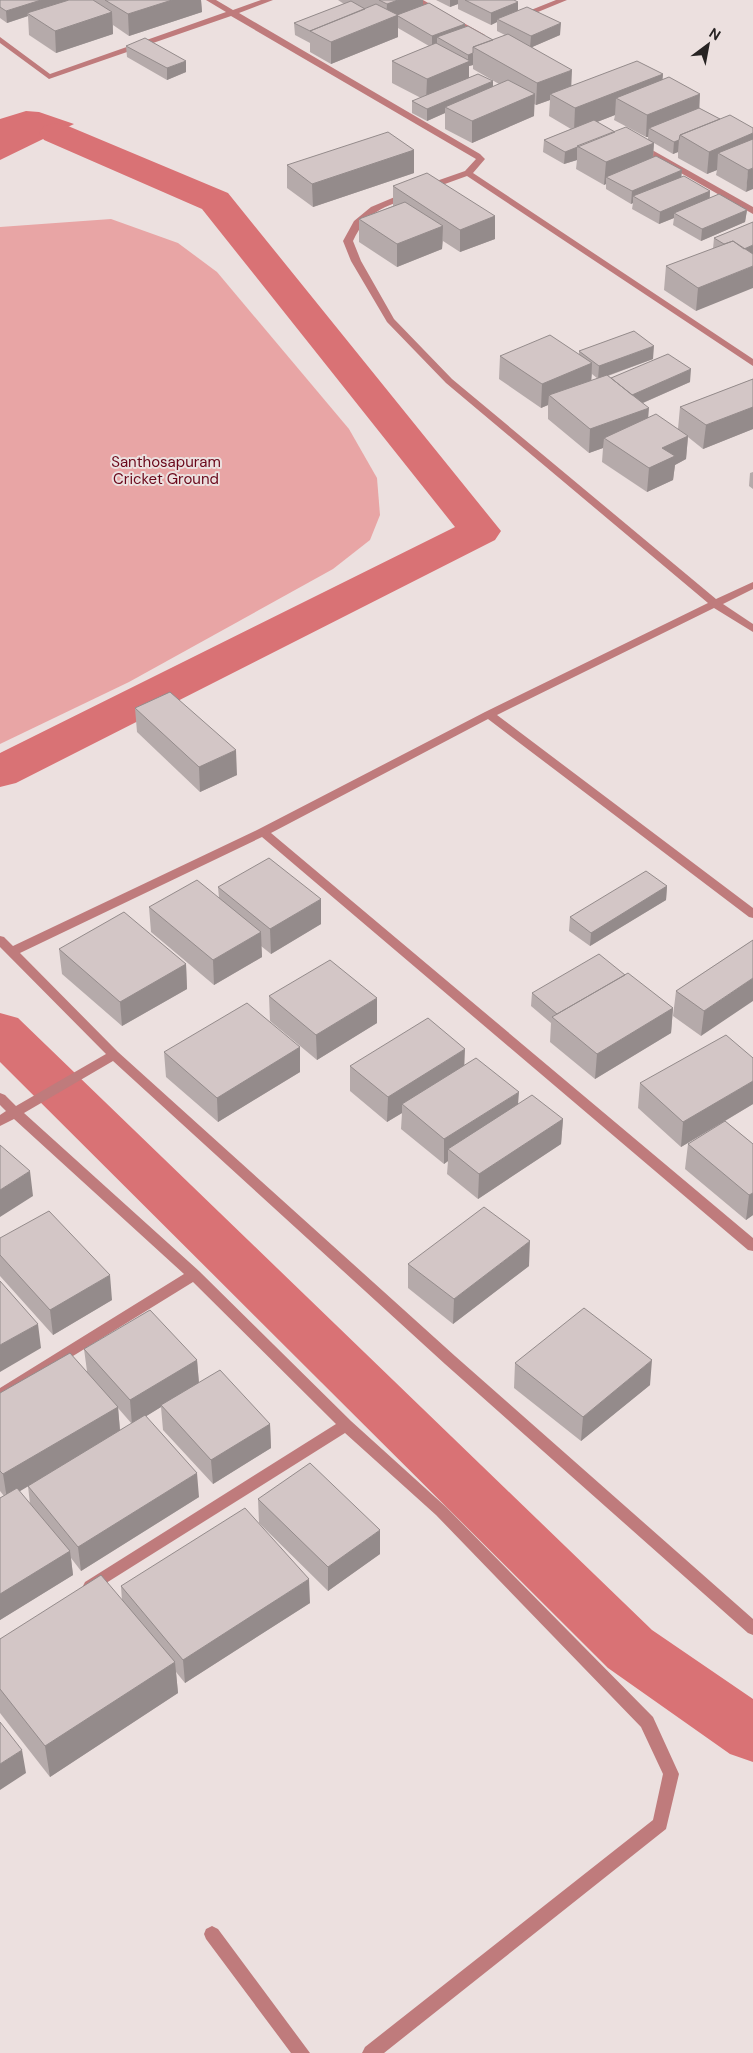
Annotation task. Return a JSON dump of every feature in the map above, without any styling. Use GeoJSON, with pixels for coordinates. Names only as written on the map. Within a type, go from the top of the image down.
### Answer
{"type":"FeatureCollection","features":[{"type":"Feature","properties":{"kind":"street"},"geometry":{"type":"LineString","coordinates":[[210,0],[481,160],[468,173],[374,209],[357,223],[348,241],[356,261],[390,320],[449,381],[714,603],[753,629]]}},
{"type":"Feature","properties":{"kind":"street"},"geometry":{"type":"LineString","coordinates":[[0,39],[49,77],[269,0]]}},
{"type":"Feature","properties":{"kind":"street"},"geometry":{"type":"LineString","coordinates":[[417,0],[493,41]]}},
{"type":"Feature","properties":{"kind":"street"},"geometry":{"type":"LineString","coordinates":[[530,12],[563,0]]}},
{"type":"Feature","properties":{"kind":"street"},"geometry":{"type":"LineString","coordinates":[[628,140],[753,211]]}},
{"type":"Feature","properties":{"kind":"street"},"geometry":{"type":"LineString","coordinates":[[468,173],[753,362]]}},
{"type":"Feature","properties":{"kind":"street"},"geometry":{"type":"LineString","coordinates":[[12,952],[263,832],[489,714],[753,585]]}},
{"type":"Feature","properties":{"kind":"street"},"geometry":{"type":"LineString","coordinates":[[489,714],[753,914]]}},
{"type":"Feature","properties":{"kind":"street"},"geometry":{"type":"LineString","coordinates":[[263,832],[753,1246]]}},
{"type":"Feature","properties":{"kind":"street"},"geometry":{"type":"LineString","coordinates":[[0,940],[108,1058],[753,1628]]}},
{"type":"Feature","properties":{"kind":"street"},"geometry":{"type":"LineString","coordinates":[[0,1121],[108,1058]]}},
{"type":"Feature","properties":{"kind":"street"},"geometry":{"type":"LineString","coordinates":[[0,1098],[14,1113],[194,1275],[346,1425],[441,1511],[647,1722],[671,1774],[660,1824],[371,2053]]}},
{"type":"Feature","properties":{"kind":"street"},"geometry":{"type":"LineString","coordinates":[[0,1395],[194,1275]]}},
{"type":"Feature","properties":{"kind":"street"},"geometry":{"type":"LineString","coordinates":[[76,1595],[346,1425]]}},
{"type":"Feature","properties":{"kind":"street"},"geometry":{"type":"LineString","coordinates":[[212,1934],[301,2053]]}},
{"type":"Feature","properties":{"kind":"green space","name":"Santhosapuram Cricket Ground"},"geometry":{"type":"Polygon","coordinates":[[[111,219],[178,243],[217,272],[349,429],[377,478],[380,515],[370,540],[333,569],[129,682],[0,744],[0,227],[111,219]]]}},
{"type":"Feature","properties":{"kind":"shaded area"},"geometry":{"type":"Polygon","coordinates":[[[26,111],[39,112],[74,124],[0,160],[0,119],[26,111]]]}},
{"type":"Feature","properties":{"kind":"building"},"geometry":{"type":"Polygon","coordinates":[[[0,0],[41,0],[6,11],[0,7],[0,0]]]}},
{"type":"Feature","properties":{"kind":"building"},"geometry":{"type":"Polygon","coordinates":[[[69,0],[93,0],[112,12],[55,31],[27,13],[69,0]]]}},
{"type":"Feature","properties":{"kind":"building"},"geometry":{"type":"Polygon","coordinates":[[[105,0],[172,0],[128,14],[105,0]]]}},
{"type":"Feature","properties":{"kind":"building"},"geometry":{"type":"Polygon","coordinates":[[[379,0],[398,0],[387,4],[379,0]]]}},
{"type":"Feature","properties":{"kind":"building"},"geometry":{"type":"Polygon","coordinates":[[[465,0],[514,0],[518,2],[491,13],[465,0]]]}},
{"type":"Feature","properties":{"kind":"building"},"geometry":{"type":"Polygon","coordinates":[[[351,1],[365,9],[310,31],[294,23],[351,1]]]}},
{"type":"Feature","properties":{"kind":"building"},"geometry":{"type":"Polygon","coordinates":[[[429,3],[465,24],[432,36],[397,15],[429,3]]]}},
{"type":"Feature","properties":{"kind":"building"},"geometry":{"type":"Polygon","coordinates":[[[376,4],[398,15],[331,42],[310,31],[376,4]]]}},
{"type":"Feature","properties":{"kind":"building"},"geometry":{"type":"Polygon","coordinates":[[[527,7],[561,23],[531,36],[497,19],[527,7]]]}},
{"type":"Feature","properties":{"kind":"building"},"geometry":{"type":"Polygon","coordinates":[[[468,26],[493,40],[473,47],[473,53],[468,55],[437,37],[468,26]]]}},
{"type":"Feature","properties":{"kind":"building"},"geometry":{"type":"Polygon","coordinates":[[[508,34],[572,70],[537,83],[473,47],[508,34]]]}},
{"type":"Feature","properties":{"kind":"building"},"geometry":{"type":"Polygon","coordinates":[[[145,38],[186,61],[167,68],[126,46],[145,38]]]}},
{"type":"Feature","properties":{"kind":"building"},"geometry":{"type":"Polygon","coordinates":[[[436,43],[470,61],[427,79],[392,61],[436,43]]]}},
{"type":"Feature","properties":{"kind":"building"},"geometry":{"type":"Polygon","coordinates":[[[637,61],[663,74],[575,108],[550,94],[637,61]]]}},
{"type":"Feature","properties":{"kind":"building"},"geometry":{"type":"Polygon","coordinates":[[[478,74],[493,81],[427,109],[412,101],[478,74]]]}},
{"type":"Feature","properties":{"kind":"building"},"geometry":{"type":"Polygon","coordinates":[[[669,77],[700,94],[647,115],[616,98],[669,77]]]}},
{"type":"Feature","properties":{"kind":"building"},"geometry":{"type":"Polygon","coordinates":[[[508,80],[535,94],[472,121],[445,107],[508,80]]]}},
{"type":"Feature","properties":{"kind":"building"},"geometry":{"type":"Polygon","coordinates":[[[699,108],[720,119],[680,135],[679,140],[674,142],[649,128],[699,108]]]}},
{"type":"Feature","properties":{"kind":"building"},"geometry":{"type":"Polygon","coordinates":[[[730,115],[753,128],[753,133],[709,152],[680,135],[730,115]]]}},
{"type":"Feature","properties":{"kind":"building"},"geometry":{"type":"Polygon","coordinates":[[[594,120],[615,132],[565,152],[544,140],[594,120]]]}},
{"type":"Feature","properties":{"kind":"building"},"geometry":{"type":"Polygon","coordinates":[[[626,127],[654,143],[606,162],[577,146],[626,127]]]}},
{"type":"Feature","properties":{"kind":"building"},"geometry":{"type":"Polygon","coordinates":[[[388,132],[414,150],[312,184],[287,165],[388,132]]]}},
{"type":"Feature","properties":{"kind":"building"},"geometry":{"type":"Polygon","coordinates":[[[753,139],[753,168],[748,170],[718,153],[753,139]]]}},
{"type":"Feature","properties":{"kind":"building"},"geometry":{"type":"Polygon","coordinates":[[[656,156],[682,170],[632,191],[606,177],[656,156]]]}},
{"type":"Feature","properties":{"kind":"building"},"geometry":{"type":"Polygon","coordinates":[[[427,173],[495,216],[460,230],[393,186],[427,173]]]}},
{"type":"Feature","properties":{"kind":"building"},"geometry":{"type":"Polygon","coordinates":[[[684,176],[710,191],[660,212],[633,196],[684,176]]]}},
{"type":"Feature","properties":{"kind":"building"},"geometry":{"type":"Polygon","coordinates":[[[719,194],[747,210],[702,229],[674,213],[719,194]]]}},
{"type":"Feature","properties":{"kind":"building"},"geometry":{"type":"Polygon","coordinates":[[[405,202],[443,226],[397,244],[359,219],[405,202]]]}},
{"type":"Feature","properties":{"kind":"building"},"geometry":{"type":"Polygon","coordinates":[[[753,222],[753,245],[744,249],[733,241],[724,244],[714,238],[753,222]]]}},
{"type":"Feature","properties":{"kind":"building"},"geometry":{"type":"Polygon","coordinates":[[[733,241],[753,254],[753,266],[698,288],[666,266],[733,241]]]}},
{"type":"Feature","properties":{"kind":"building"},"geometry":{"type":"Polygon","coordinates":[[[634,331],[654,346],[599,366],[579,351],[634,331]]]}},
{"type":"Feature","properties":{"kind":"building"},"geometry":{"type":"Polygon","coordinates":[[[550,335],[592,363],[542,384],[500,356],[550,335]]]}},
{"type":"Feature","properties":{"kind":"building"},"geometry":{"type":"Polygon","coordinates":[[[668,354],[691,369],[632,395],[611,378],[668,354]]]}},
{"type":"Feature","properties":{"kind":"building"},"geometry":{"type":"Polygon","coordinates":[[[607,375],[649,408],[590,429],[549,395],[607,375]]]}},
{"type":"Feature","properties":{"kind":"building"},"geometry":{"type":"Polygon","coordinates":[[[753,379],[753,407],[706,425],[680,407],[753,379]]]}},
{"type":"Feature","properties":{"kind":"building"},"geometry":{"type":"Polygon","coordinates":[[[656,414],[688,436],[662,448],[675,456],[649,468],[604,438],[656,414]]]}},
{"type":"Feature","properties":{"kind":"building"},"geometry":{"type":"Polygon","coordinates":[[[170,692],[236,750],[199,767],[135,708],[170,692]]]}},
{"type":"Feature","properties":{"kind":"building"},"geometry":{"type":"Polygon","coordinates":[[[269,858],[321,899],[270,929],[218,887],[269,858]]]}},
{"type":"Feature","properties":{"kind":"building"},"geometry":{"type":"Polygon","coordinates":[[[646,871],[667,886],[591,933],[570,917],[646,871]]]}},
{"type":"Feature","properties":{"kind":"building"},"geometry":{"type":"Polygon","coordinates":[[[197,880],[261,932],[213,960],[149,907],[197,880]]]}},
{"type":"Feature","properties":{"kind":"building"},"geometry":{"type":"Polygon","coordinates":[[[124,912],[186,964],[120,1002],[59,949],[124,912]]]}},
{"type":"Feature","properties":{"kind":"building"},"geometry":{"type":"Polygon","coordinates":[[[753,940],[753,978],[704,1011],[676,991],[753,940]]]}},
{"type":"Feature","properties":{"kind":"building"},"geometry":{"type":"Polygon","coordinates":[[[599,954],[625,975],[557,1014],[532,993],[599,954]]]}},
{"type":"Feature","properties":{"kind":"building"},"geometry":{"type":"Polygon","coordinates":[[[330,960],[377,998],[316,1035],[269,996],[330,960]]]}},
{"type":"Feature","properties":{"kind":"building"},"geometry":{"type":"Polygon","coordinates":[[[628,973],[673,1008],[597,1054],[552,1017],[628,973]]]}},
{"type":"Feature","properties":{"kind":"building"},"geometry":{"type":"Polygon","coordinates":[[[247,1003],[300,1047],[217,1098],[164,1052],[247,1003]]]}},
{"type":"Feature","properties":{"kind":"building"},"geometry":{"type":"Polygon","coordinates":[[[428,1018],[465,1049],[388,1097],[350,1066],[428,1018]]]}},
{"type":"Feature","properties":{"kind":"building"},"geometry":{"type":"Polygon","coordinates":[[[726,1035],[753,1058],[753,1081],[683,1122],[640,1083],[726,1035]]]}},
{"type":"Feature","properties":{"kind":"building"},"geometry":{"type":"Polygon","coordinates":[[[476,1058],[519,1092],[444,1139],[402,1104],[476,1058]]]}},
{"type":"Feature","properties":{"kind":"building"},"geometry":{"type":"Polygon","coordinates":[[[532,1095],[563,1119],[479,1174],[448,1149],[532,1095]]]}},
{"type":"Feature","properties":{"kind":"building"},"geometry":{"type":"Polygon","coordinates":[[[725,1121],[753,1144],[753,1193],[749,1195],[688,1144],[725,1121]]]}},
{"type":"Feature","properties":{"kind":"building"},"geometry":{"type":"Polygon","coordinates":[[[0,1145],[30,1171],[0,1190],[0,1145]]]}},
{"type":"Feature","properties":{"kind":"building"},"geometry":{"type":"Polygon","coordinates":[[[484,1207],[530,1241],[454,1299],[408,1264],[484,1207]]]}},
{"type":"Feature","properties":{"kind":"building"},"geometry":{"type":"Polygon","coordinates":[[[49,1211],[110,1275],[50,1310],[0,1255],[0,1238],[49,1211]]]}},
{"type":"Feature","properties":{"kind":"building"},"geometry":{"type":"Polygon","coordinates":[[[0,1281],[38,1324],[0,1345],[0,1281]]]}},
{"type":"Feature","properties":{"kind":"building"},"geometry":{"type":"Polygon","coordinates":[[[584,1308],[652,1360],[583,1417],[515,1363],[584,1308]]]}},
{"type":"Feature","properties":{"kind":"building"},"geometry":{"type":"Polygon","coordinates":[[[150,1310],[197,1360],[130,1400],[84,1349],[150,1310]]]}},
{"type":"Feature","properties":{"kind":"building"},"geometry":{"type":"Polygon","coordinates":[[[70,1353],[118,1407],[3,1474],[0,1471],[0,1393],[70,1353]]]}},
{"type":"Feature","properties":{"kind":"building"},"geometry":{"type":"Polygon","coordinates":[[[220,1370],[270,1424],[211,1460],[161,1405],[220,1370]]]}},
{"type":"Feature","properties":{"kind":"building"},"geometry":{"type":"Polygon","coordinates":[[[145,1415],[197,1473],[78,1547],[28,1486],[145,1415]]]}},
{"type":"Feature","properties":{"kind":"building"},"geometry":{"type":"Polygon","coordinates":[[[310,1463],[380,1530],[328,1567],[258,1499],[310,1463]]]}},
{"type":"Feature","properties":{"kind":"building"},"geometry":{"type":"Polygon","coordinates":[[[17,1488],[70,1551],[0,1594],[0,1498],[17,1488]]]}},
{"type":"Feature","properties":{"kind":"building"},"geometry":{"type":"Polygon","coordinates":[[[245,1508],[309,1579],[183,1660],[121,1586],[245,1508]]]}},
{"type":"Feature","properties":{"kind":"building"},"geometry":{"type":"Polygon","coordinates":[[[101,1575],[175,1662],[45,1746],[0,1689],[0,1639],[101,1575]]]}},
{"type":"Feature","properties":{"kind":"building"},"geometry":{"type":"Polygon","coordinates":[[[0,1722],[22,1750],[0,1764],[0,1722]]]}},
{"type":"Feature","properties":{"kind":"waterway"},"geometry":{"type":"LineString","coordinates":[[0,772],[480,531],[215,201],[56,133]]}},
{"type":"Feature","properties":{"kind":"waterway"},"geometry":{"type":"LineString","coordinates":[[0,1031],[630,1649],[753,1734]]}}]}
